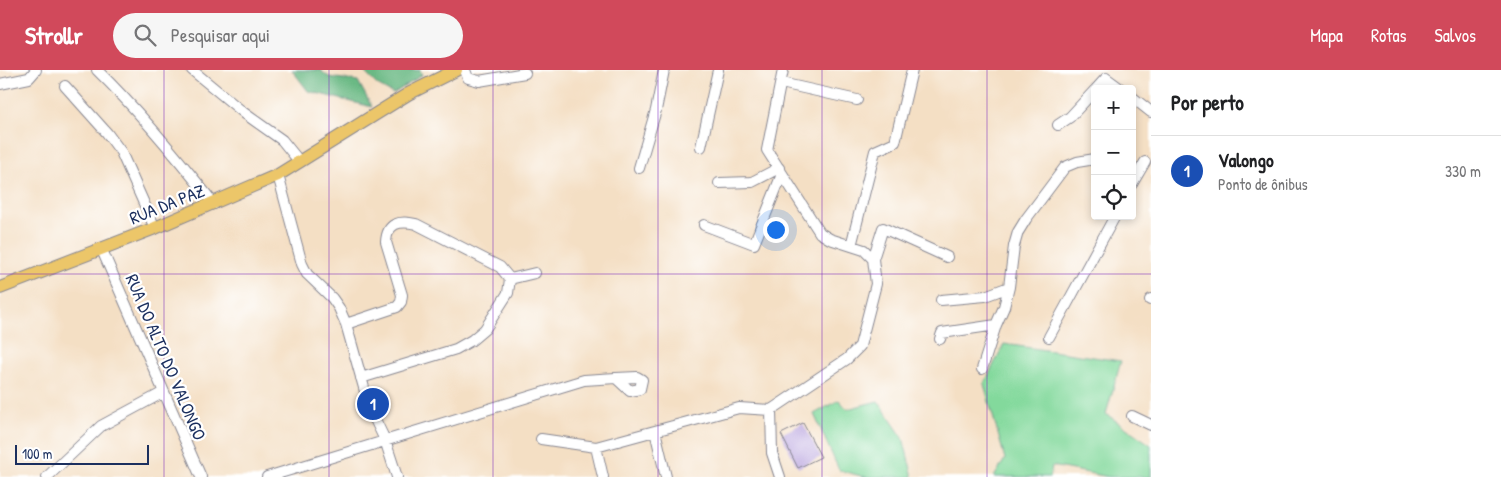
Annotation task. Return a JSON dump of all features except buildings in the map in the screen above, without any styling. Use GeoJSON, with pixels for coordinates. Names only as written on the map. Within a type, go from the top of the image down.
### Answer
{"type":"FeatureCollection","features":[{"type":"Feature","properties":{"kind":"main road","name":"RUA DA PAZ"},"geometry":{"type":"LineString","coordinates":[[0,288],[102,250],[278,176],[408,94],[456,70]]}},
{"type":"Feature","properties":{"kind":"street"},"geometry":{"type":"LineString","coordinates":[[0,84],[29,78],[36,70]]}},
{"type":"Feature","properties":{"kind":"street"},"geometry":{"type":"LineString","coordinates":[[97,70],[130,102],[168,145],[214,204]]}},
{"type":"Feature","properties":{"kind":"street"},"geometry":{"type":"LineString","coordinates":[[192,70],[244,113],[282,140],[299,161]]}},
{"type":"Feature","properties":{"kind":"street"},"geometry":{"type":"LineString","coordinates":[[465,70],[468,78],[479,81],[525,73]]}},
{"type":"Feature","properties":{"kind":"street"},"geometry":{"type":"LineString","coordinates":[[639,168],[656,110],[664,70]]}},
{"type":"Feature","properties":{"kind":"street"},"geometry":{"type":"LineString","coordinates":[[701,147],[718,70]]}},
{"type":"Feature","properties":{"kind":"street"},"geometry":{"type":"LineString","coordinates":[[783,70],[768,150],[820,233],[830,240],[864,250],[873,259]]}},
{"type":"Feature","properties":{"kind":"street"},"geometry":{"type":"LineString","coordinates":[[851,246],[875,151],[896,142],[912,70]]}},
{"type":"Feature","properties":{"kind":"street"},"geometry":{"type":"LineString","coordinates":[[1100,85],[1106,78],[1116,85]]}},
{"type":"Feature","properties":{"kind":"street"},"geometry":{"type":"LineString","coordinates":[[781,83],[857,100]]}},
{"type":"Feature","properties":{"kind":"street"},"geometry":{"type":"LineString","coordinates":[[65,86],[107,133],[121,152],[155,228]]}},
{"type":"Feature","properties":{"kind":"street"},"geometry":{"type":"LineString","coordinates":[[1058,124],[1070,117],[1091,95]]}},
{"type":"Feature","properties":{"kind":"street"},"geometry":{"type":"LineString","coordinates":[[1136,100],[1151,112]]}},
{"type":"Feature","properties":{"kind":"street"},"geometry":{"type":"LineString","coordinates":[[982,369],[996,325],[1004,307],[1018,232],[1065,167],[1077,162],[1091,160]]}},
{"type":"Feature","properties":{"kind":"street"},"geometry":{"type":"LineString","coordinates":[[1136,178],[1148,162]]}},
{"type":"Feature","properties":{"kind":"street"},"geometry":{"type":"LineString","coordinates":[[719,184],[752,182],[781,171]]}},
{"type":"Feature","properties":{"kind":"street"},"geometry":{"type":"LineString","coordinates":[[704,224],[754,244],[781,171]]}},
{"type":"Feature","properties":{"kind":"street"},"geometry":{"type":"LineString","coordinates":[[278,176],[302,264],[307,274],[332,298],[339,308],[346,324],[370,409],[385,440],[397,477]]}},
{"type":"Feature","properties":{"kind":"street"},"geometry":{"type":"LineString","coordinates":[[1049,337],[1113,220]]}},
{"type":"Feature","properties":{"kind":"street"},"geometry":{"type":"LineString","coordinates":[[346,324],[397,307],[401,302],[402,295],[386,242],[386,233],[391,226],[398,223],[406,221],[416,224],[500,267],[510,279],[508,293],[485,329],[472,340],[456,349],[361,378]]}},
{"type":"Feature","properties":{"kind":"street"},"geometry":{"type":"LineString","coordinates":[[541,439],[596,447],[739,408],[771,410],[847,359],[860,346],[876,284],[873,259],[883,228],[947,257]]}},
{"type":"Feature","properties":{"kind":"street","name":"RUA DO ALTO DO VALONGO"},"geometry":{"type":"LineString","coordinates":[[102,250],[201,477]]}},
{"type":"Feature","properties":{"kind":"street"},"geometry":{"type":"LineString","coordinates":[[510,279],[536,273]]}},
{"type":"Feature","properties":{"kind":"street"},"geometry":{"type":"LineString","coordinates":[[941,300],[984,296],[1008,287]]}},
{"type":"Feature","properties":{"kind":"street"},"geometry":{"type":"LineString","coordinates":[[940,339],[942,333],[996,325]]}},
{"type":"Feature","properties":{"kind":"street"},"geometry":{"type":"LineString","coordinates":[[267,477],[584,380],[616,378]]}},
{"type":"Feature","properties":{"kind":"street"},"geometry":{"type":"LineString","coordinates":[[47,477],[101,426],[164,392]]}},
{"type":"Feature","properties":{"kind":"street"},"geometry":{"type":"LineString","coordinates":[[771,410],[772,453],[780,477]]}},
{"type":"Feature","properties":{"kind":"street"},"geometry":{"type":"LineString","coordinates":[[1132,416],[1151,425]]}},
{"type":"Feature","properties":{"kind":"street"},"geometry":{"type":"LineString","coordinates":[[655,431],[666,477]]}},
{"type":"Feature","properties":{"kind":"street"},"geometry":{"type":"LineString","coordinates":[[596,447],[603,477]]}},
{"type":"Feature","properties":{"kind":"green space"},"geometry":{"type":"Polygon","coordinates":[[[292,70],[320,70],[329,77],[358,81],[372,107],[308,91],[292,70]]]}},
{"type":"Feature","properties":{"kind":"green space"},"geometry":{"type":"Polygon","coordinates":[[[362,70],[420,70],[422,75],[393,94],[377,85],[362,70]]]}},
{"type":"Feature","properties":{"kind":"green space"},"geometry":{"type":"Polygon","coordinates":[[[1004,344],[1121,361],[1106,414],[1151,445],[1151,477],[1109,477],[1052,466],[1050,477],[994,477],[1005,459],[984,384],[1004,344]]]}},
{"type":"Feature","properties":{"kind":"green space"},"geometry":{"type":"Polygon","coordinates":[[[839,400],[847,409],[878,401],[903,438],[913,477],[865,477],[839,470],[814,414],[839,400]]]}},
{"type":"Feature","properties":{"kind":"place","name":"Valongo"},"geometry":{"type":"Point","coordinates":[373,404]}}]}
